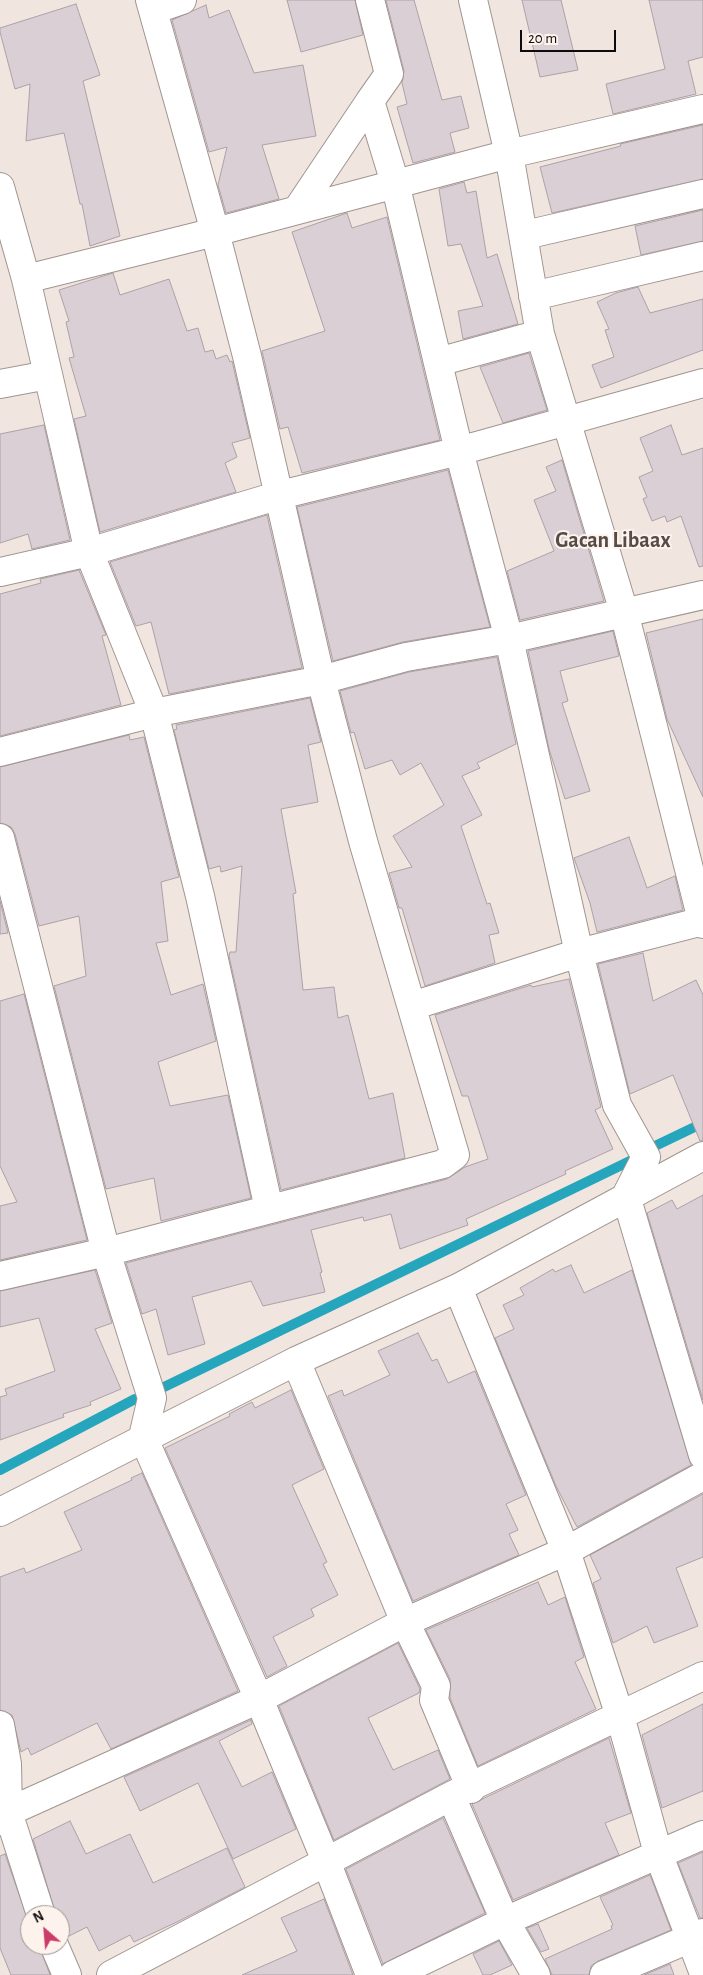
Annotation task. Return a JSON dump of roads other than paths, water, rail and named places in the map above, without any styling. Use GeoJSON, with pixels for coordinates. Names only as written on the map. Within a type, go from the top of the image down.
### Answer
{"type":"FeatureCollection","features":[{"type":"Feature","properties":{"kind":"street"},"geometry":{"type":"LineString","coordinates":[[0,1276],[106,1252],[442,1164],[455,1155],[363,841],[321,680],[280,495],[215,232],[152,5],[182,0]]}},
{"type":"Feature","properties":{"kind":"street"},"geometry":{"type":"LineString","coordinates":[[297,210],[389,74],[370,0]]}},
{"type":"Feature","properties":{"kind":"street"},"geometry":{"type":"LineString","coordinates":[[412,1006],[579,953],[703,922],[624,612],[540,334],[532,296],[525,235],[509,154],[473,0]]}},
{"type":"Feature","properties":{"kind":"street"},"geometry":{"type":"LineString","coordinates":[[370,100],[395,183],[459,451],[509,639],[579,953],[617,1105],[646,1158],[626,1196],[703,1455]]}},
{"type":"Feature","properties":{"kind":"street"},"geometry":{"type":"LineString","coordinates":[[26,278],[215,232],[509,154],[703,108]]}},
{"type":"Feature","properties":{"kind":"street"},"geometry":{"type":"LineString","coordinates":[[1,194],[26,278],[89,552],[154,713],[200,896],[269,1209]]}},
{"type":"Feature","properties":{"kind":"street"},"geometry":{"type":"LineString","coordinates":[[525,235],[703,194]]}},
{"type":"Feature","properties":{"kind":"street"},"geometry":{"type":"LineString","coordinates":[[532,296],[703,256]]}},
{"type":"Feature","properties":{"kind":"street"},"geometry":{"type":"LineString","coordinates":[[438,362],[540,334]]}},
{"type":"Feature","properties":{"kind":"street"},"geometry":{"type":"LineString","coordinates":[[0,384],[48,374]]}},
{"type":"Feature","properties":{"kind":"street"},"geometry":{"type":"LineString","coordinates":[[0,572],[89,552],[280,495],[459,451],[703,383]]}},
{"type":"Feature","properties":{"kind":"street"},"geometry":{"type":"LineString","coordinates":[[0,752],[154,713],[321,680],[406,657],[509,639],[703,595]]}},
{"type":"Feature","properties":{"kind":"street"},"geometry":{"type":"LineString","coordinates":[[0,838],[106,1252],[152,1398],[143,1438],[259,1699],[326,1860],[370,1975]]}},
{"type":"Feature","properties":{"kind":"street"},"geometry":{"type":"LineString","coordinates":[[0,1512],[296,1361],[458,1288],[703,1156]]}},
{"type":"Feature","properties":{"kind":"street"},"geometry":{"type":"LineString","coordinates":[[458,1288],[566,1551],[620,1716],[658,1854],[697,1935],[703,1971]]}},
{"type":"Feature","properties":{"kind":"street"},"geometry":{"type":"LineString","coordinates":[[296,1361],[405,1622],[436,1686],[434,1700],[461,1792],[506,1921],[536,1975]]}},
{"type":"Feature","properties":{"kind":"street"},"geometry":{"type":"LineString","coordinates":[[4,1817],[259,1699],[405,1622],[566,1551],[703,1476]]}},
{"type":"Feature","properties":{"kind":"street"},"geometry":{"type":"LineString","coordinates":[[112,1975],[326,1860],[461,1792],[703,1676]]}},
{"type":"Feature","properties":{"kind":"street"},"geometry":{"type":"LineString","coordinates":[[0,1725],[7,1764],[4,1817],[37,1905]]}},
{"type":"Feature","properties":{"kind":"street"},"geometry":{"type":"LineString","coordinates":[[392,1975],[506,1921],[703,1835]]}},
{"type":"Feature","properties":{"kind":"street"},"geometry":{"type":"LineString","coordinates":[[604,1975],[697,1935]]}},
{"type":"Feature","properties":{"kind":"street"},"geometry":{"type":"LineString","coordinates":[[58,1955],[67,1975]]}},
{"type":"Feature","properties":{"kind":"waterway"},"geometry":{"type":"LineString","coordinates":[[653,1147],[703,1123]]}},
{"type":"Feature","properties":{"kind":"waterway"},"geometry":{"type":"LineString","coordinates":[[162,1388],[632,1160]]}},
{"type":"Feature","properties":{"kind":"waterway"},"geometry":{"type":"LineString","coordinates":[[0,1470],[135,1399]]}},
{"type":"Feature","properties":{"kind":"district","name":"Gacan Libaax"},"geometry":{"type":"Point","coordinates":[613,540]}}]}
